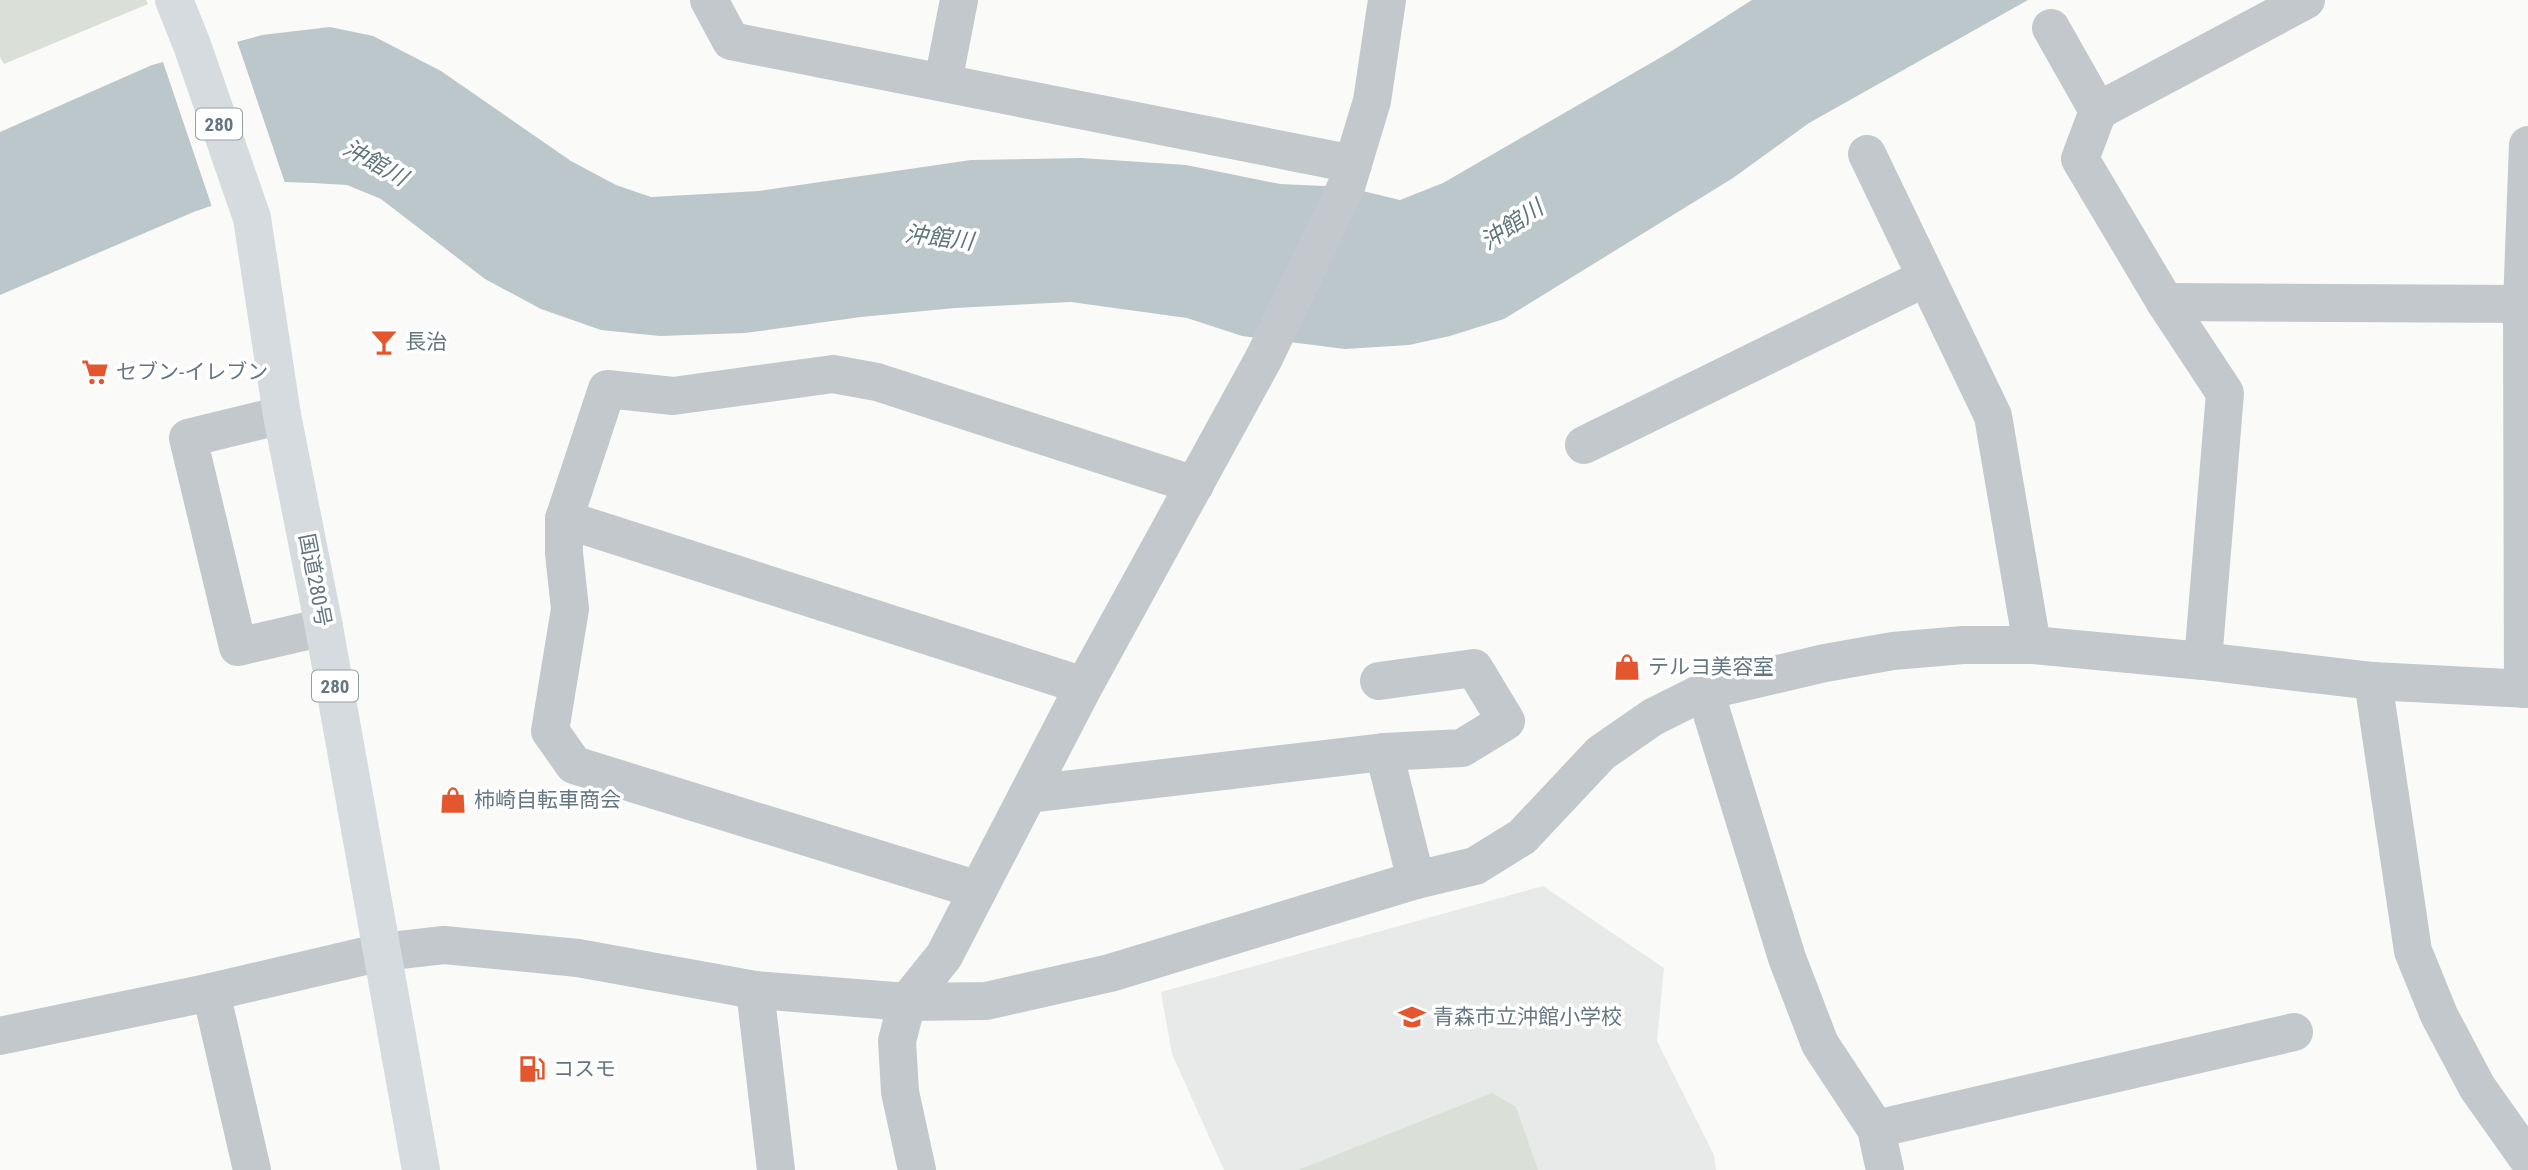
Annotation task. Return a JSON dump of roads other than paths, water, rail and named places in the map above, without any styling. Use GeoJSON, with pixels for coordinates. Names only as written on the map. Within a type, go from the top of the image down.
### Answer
{"type":"FeatureCollection","features":[{"type":"Feature","properties":{"kind":"highway","name":"国道280号"},"geometry":{"type":"LineString","coordinates":[[174,0],[252,218],[282,415],[324,627],[421,1170]]}},
{"type":"Feature","properties":{"kind":"street"},"geometry":{"type":"LineString","coordinates":[[709,0],[731,41],[943,82],[1350,175]]}},
{"type":"Feature","properties":{"kind":"street"},"geometry":{"type":"LineString","coordinates":[[943,82],[959,0]]}},
{"type":"Feature","properties":{"kind":"street"},"geometry":{"type":"LineString","coordinates":[[917,1170],[900,1092],[897,1041],[907,1002],[944,956],[1084,686],[1269,348],[1350,175],[1372,101],[1387,0]]}},
{"type":"Feature","properties":{"kind":"street"},"geometry":{"type":"LineString","coordinates":[[2203,661],[2225,393],[2165,302],[2080,159],[2098,111],[2305,0]]}},
{"type":"Feature","properties":{"kind":"street"},"geometry":{"type":"LineString","coordinates":[[2051,29],[2098,111]]}},
{"type":"Feature","properties":{"kind":"street"},"geometry":{"type":"LineString","coordinates":[[0,1036],[211,992],[383,951],[444,945],[578,958],[755,990],[907,1002],[986,1002],[1110,973],[1416,880],[1475,866],[1522,837],[1601,753],[1653,717],[1704,691],[1825,663],[1893,651],[1963,645],[2032,645],[2372,681],[2526,689],[2522,304],[2528,145]]}},
{"type":"Feature","properties":{"kind":"street"},"geometry":{"type":"LineString","coordinates":[[1867,154],[1993,416],[2032,645]]}},
{"type":"Feature","properties":{"kind":"street"},"geometry":{"type":"LineString","coordinates":[[1584,445],[1926,278]]}},
{"type":"Feature","properties":{"kind":"street"},"geometry":{"type":"LineString","coordinates":[[2165,302],[2522,304]]}},
{"type":"Feature","properties":{"kind":"street"},"geometry":{"type":"LineString","coordinates":[[978,890],[574,765],[550,731],[570,609],[564,553],[564,519],[607,389],[673,396],[833,374],[877,382],[1195,485]]}},
{"type":"Feature","properties":{"kind":"street"},"geometry":{"type":"LineString","coordinates":[[282,415],[188,438],[237,647],[324,627]]}},
{"type":"Feature","properties":{"kind":"street"},"geometry":{"type":"LineString","coordinates":[[564,519],[1084,686]]}},
{"type":"Feature","properties":{"kind":"street"},"geometry":{"type":"LineString","coordinates":[[1029,794],[1384,752],[1462,748],[1506,721],[1474,668],[1379,681]]}},
{"type":"Feature","properties":{"kind":"street"},"geometry":{"type":"LineString","coordinates":[[2372,681],[2413,951],[2439,1015],[2476,1087],[2528,1159]]}},
{"type":"Feature","properties":{"kind":"street"},"geometry":{"type":"LineString","coordinates":[[1704,691],[1787,958],[1820,1044],[1876,1129],[1885,1170]]}},
{"type":"Feature","properties":{"kind":"street"},"geometry":{"type":"LineString","coordinates":[[1384,752],[1416,880]]}},
{"type":"Feature","properties":{"kind":"street"},"geometry":{"type":"LineString","coordinates":[[755,990],[776,1170]]}},
{"type":"Feature","properties":{"kind":"street"},"geometry":{"type":"LineString","coordinates":[[211,992],[252,1170]]}},
{"type":"Feature","properties":{"kind":"street"},"geometry":{"type":"LineString","coordinates":[[1876,1129],[2294,1032]]}},
{"type":"Feature","properties":{"kind":"water","name":"沖館川"},"geometry":{"type":"Polygon","coordinates":[[[1752,0],[2028,0],[1809,123],[1733,178],[1504,319],[1450,336],[1409,345],[1345,349],[1242,336],[1187,318],[1071,302],[955,308],[861,317],[745,333],[660,336],[601,330],[541,309],[485,279],[381,199],[347,185],[313,183],[284,182],[196,211],[0,295],[0,132],[152,65],[262,35],[330,27],[373,36],[441,71],[571,161],[616,185],[651,197],[759,191],[971,160],[1081,158],[1186,165],[1280,184],[1346,187],[1400,200],[1443,183],[1670,52],[1752,0]]]}},
{"type":"Feature","properties":{"kind":"place","name":"長治"},"geometry":{"type":"Point","coordinates":[384,342]}},
{"type":"Feature","properties":{"kind":"place","name":"セブン-イレブン"},"geometry":{"type":"Point","coordinates":[95,372]}},
{"type":"Feature","properties":{"kind":"place","name":"テルヨ美容室"},"geometry":{"type":"Point","coordinates":[1627,667]}},
{"type":"Feature","properties":{"kind":"place","name":"柿崎自転車商会"},"geometry":{"type":"Point","coordinates":[453,800]}},
{"type":"Feature","properties":{"kind":"place","name":"青森市立沖館小学校"},"geometry":{"type":"Point","coordinates":[1412,1017]}},
{"type":"Feature","properties":{"kind":"place","name":"コスモ"},"geometry":{"type":"Point","coordinates":[532,1069]}}]}
